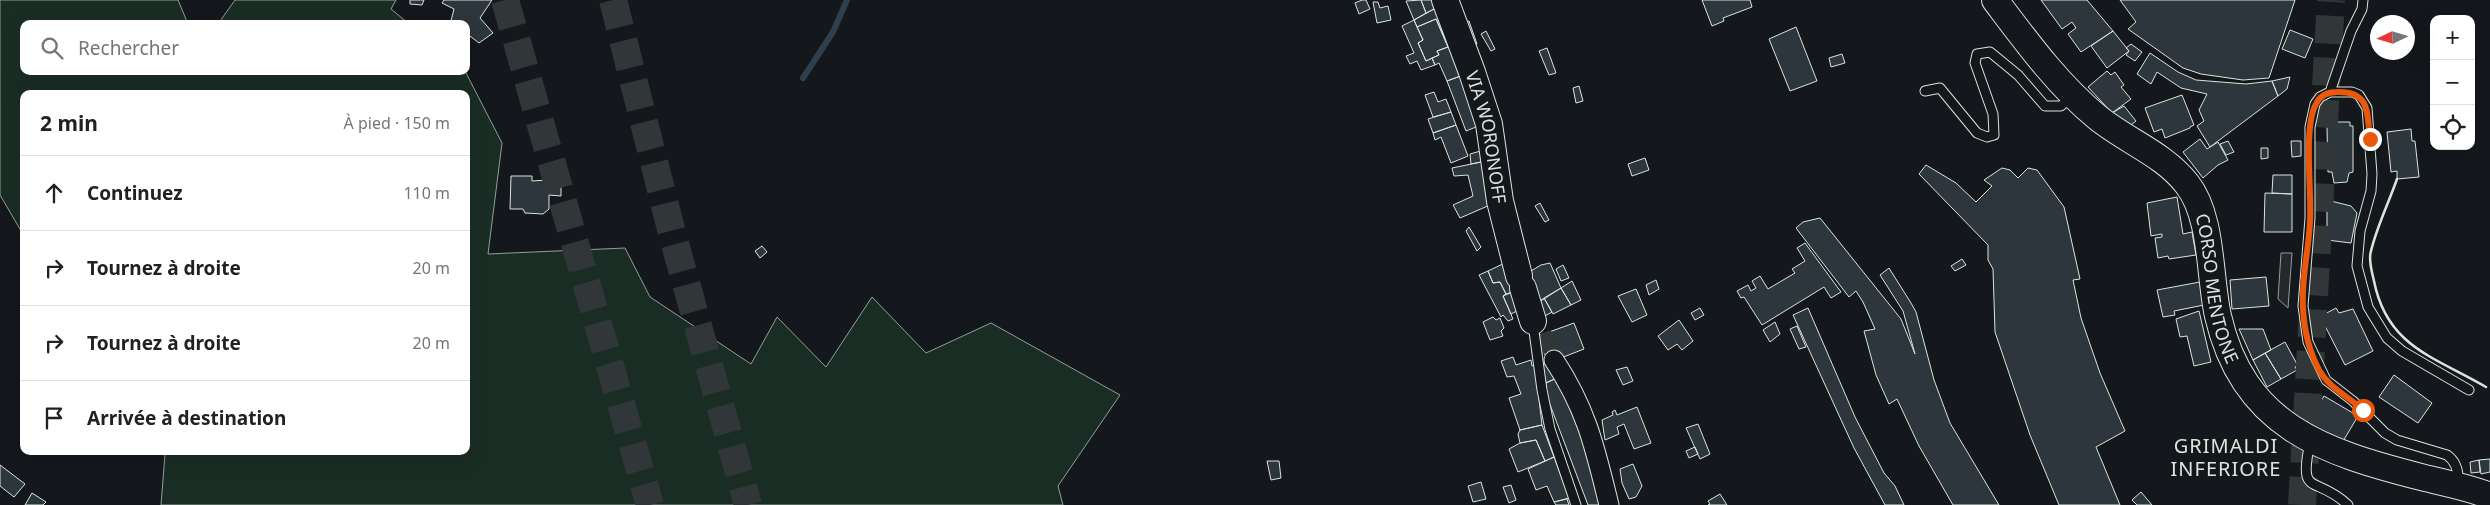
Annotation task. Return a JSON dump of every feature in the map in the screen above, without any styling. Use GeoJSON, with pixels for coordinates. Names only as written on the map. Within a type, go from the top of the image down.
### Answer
{"type":"FeatureCollection","features":[{"type":"Feature","properties":{"kind":"main road","name":"VIA WORONOFF"},"geometry":{"type":"LineString","coordinates":[[1445,0],[1489,124],[1500,201],[1521,282],[1538,328]]}},
{"type":"Feature","properties":{"kind":"main road","name":"CORSO MENTONE"},"geometry":{"type":"LineString","coordinates":[[1995,0],[2073,95],[2125,138],[2171,165],[2189,186],[2200,209],[2218,317],[2234,362],[2246,383],[2267,409],[2310,441],[2343,456],[2490,496]]}},
{"type":"Feature","properties":{"kind":"street"},"geometry":{"type":"LineString","coordinates":[[1554,360],[1580,404],[1594,442],[1608,505]]}},
{"type":"Feature","properties":{"kind":"lane"},"geometry":{"type":"LineString","coordinates":[[2330,92],[2351,31],[2362,9],[2363,0]]}},
{"type":"Feature","properties":{"kind":"lane"},"geometry":{"type":"LineString","coordinates":[[1925,91],[1940,88],[1977,133],[1987,137],[1994,135],[1993,114],[1975,63],[1977,54],[1990,52],[2018,75],[2045,106],[2061,106],[2073,95]]}},
{"type":"Feature","properties":{"kind":"lane"},"geometry":{"type":"LineString","coordinates":[[2458,487],[2459,474],[2453,459],[2447,455],[2398,440],[2384,433],[2353,401],[2326,380],[2308,342],[2303,306],[2310,218],[2310,127],[2315,104],[2320,97],[2330,92],[2352,92],[2358,95],[2367,108],[2372,174],[2371,191],[2360,231],[2357,266],[2368,308],[2387,338],[2402,352],[2469,390]]}},
{"type":"Feature","properties":{"kind":"lane","name":"VIA WORONOFF"},"geometry":{"type":"LineString","coordinates":[[1538,328],[1542,390],[1550,429],[1576,505]]}},
{"type":"Feature","properties":{"kind":"lane"},"geometry":{"type":"LineString","coordinates":[[2310,441],[2306,463],[2306,478],[2310,484],[2324,488],[2348,505]]}},
{"type":"Feature","properties":{"kind":"green space"},"geometry":{"type":"Polygon","coordinates":[[[0,0],[178,0],[186,20],[20,20],[20,75],[467,75],[502,143],[488,254],[625,248],[650,297],[751,364],[777,317],[826,367],[872,297],[926,353],[991,323],[1120,395],[1058,486],[1063,505],[161,505],[165,455],[470,455],[470,90],[20,90],[20,229],[0,195],[0,0]]]}},
{"type":"Feature","properties":{"kind":"green space"},"geometry":{"type":"Polygon","coordinates":[[[235,0],[396,0],[391,9],[404,20],[221,20],[235,0]]]}},
{"type":"Feature","properties":{"kind":"shaded area"},"geometry":{"type":"Polygon","coordinates":[[[2281,253],[2292,253],[2288,308],[2278,299],[2281,253]]]}},
{"type":"Feature","properties":{"kind":"building"},"geometry":{"type":"Polygon","coordinates":[[[410,0],[424,0],[422,5],[410,4],[410,0]]]}},
{"type":"Feature","properties":{"kind":"building"},"geometry":{"type":"Polygon","coordinates":[[[444,0],[492,0],[480,18],[493,33],[479,43],[470,36],[470,20],[451,20],[454,9],[442,3],[444,0]]]}},
{"type":"Feature","properties":{"kind":"building"},"geometry":{"type":"Polygon","coordinates":[[[1366,0],[1370,9],[1359,14],[1355,3],[1366,0]]]}},
{"type":"Feature","properties":{"kind":"building"},"geometry":{"type":"Polygon","coordinates":[[[1421,0],[1426,13],[1414,20],[1406,1],[1421,0]]]}},
{"type":"Feature","properties":{"kind":"building"},"geometry":{"type":"Polygon","coordinates":[[[1421,0],[1433,0],[1436,8],[1426,13],[1421,0]]]}},
{"type":"Feature","properties":{"kind":"building"},"geometry":{"type":"Polygon","coordinates":[[[1702,0],[1750,0],[1752,7],[1723,18],[1724,21],[1712,26],[1702,0]]]}},
{"type":"Feature","properties":{"kind":"building"},"geometry":{"type":"Polygon","coordinates":[[[2041,0],[2087,0],[2113,31],[2081,52],[2068,34],[2076,28],[2072,22],[2062,29],[2041,0]]]}},
{"type":"Feature","properties":{"kind":"building"},"geometry":{"type":"Polygon","coordinates":[[[2120,0],[2295,0],[2269,78],[2243,80],[2201,74],[2183,68],[2128,29],[2136,22],[2120,0]]]}},
{"type":"Feature","properties":{"kind":"building"},"geometry":{"type":"Polygon","coordinates":[[[1373,2],[1378,2],[1380,8],[1388,6],[1391,20],[1377,23],[1373,2]]]}},
{"type":"Feature","properties":{"kind":"building"},"geometry":{"type":"Polygon","coordinates":[[[1436,8],[1451,29],[1442,33],[1436,19],[1417,27],[1414,20],[1436,8]]]}},
{"type":"Feature","properties":{"kind":"building"},"geometry":{"type":"Polygon","coordinates":[[[1436,19],[1448,47],[1437,51],[1439,55],[1426,61],[1418,43],[1423,40],[1417,27],[1436,19]]]}},
{"type":"Feature","properties":{"kind":"building"},"geometry":{"type":"Polygon","coordinates":[[[1414,20],[1423,40],[1418,43],[1426,61],[1432,58],[1435,65],[1421,70],[1417,61],[1410,64],[1406,56],[1414,53],[1402,26],[1414,20]]]}},
{"type":"Feature","properties":{"kind":"building"},"geometry":{"type":"Polygon","coordinates":[[[1469,21],[1477,44],[1469,47],[1460,24],[1469,21]]]}},
{"type":"Feature","properties":{"kind":"building"},"geometry":{"type":"Polygon","coordinates":[[[1796,27],[1817,81],[1790,91],[1769,39],[1796,27]]]}},
{"type":"Feature","properties":{"kind":"building"},"geometry":{"type":"Polygon","coordinates":[[[1451,29],[1466,74],[1447,81],[1439,63],[1435,65],[1432,58],[1439,55],[1437,51],[1448,47],[1442,33],[1451,29]]]}},
{"type":"Feature","properties":{"kind":"building"},"geometry":{"type":"Polygon","coordinates":[[[2290,30],[2313,39],[2305,58],[2282,49],[2290,30]]]}},
{"type":"Feature","properties":{"kind":"building"},"geometry":{"type":"Polygon","coordinates":[[[1486,31],[1495,49],[1491,51],[1481,34],[1486,31]]]}},
{"type":"Feature","properties":{"kind":"building"},"geometry":{"type":"Polygon","coordinates":[[[2113,31],[2129,51],[2107,68],[2091,46],[2113,31]]]}},
{"type":"Feature","properties":{"kind":"building"},"geometry":{"type":"Polygon","coordinates":[[[2131,44],[2142,52],[2135,61],[2126,55],[2129,51],[2126,48],[2131,44]]]}},
{"type":"Feature","properties":{"kind":"building"},"geometry":{"type":"Polygon","coordinates":[[[1547,48],[1556,73],[1549,75],[1539,51],[1547,48]]]}},
{"type":"Feature","properties":{"kind":"building"},"geometry":{"type":"Polygon","coordinates":[[[2150,53],[2178,72],[2196,80],[2246,84],[2272,81],[2278,96],[2210,147],[2197,126],[2204,121],[2199,110],[2207,94],[2181,88],[2157,72],[2151,84],[2137,74],[2150,53]]]}},
{"type":"Feature","properties":{"kind":"building"},"geometry":{"type":"Polygon","coordinates":[[[1842,54],[1845,63],[1831,67],[1829,58],[1842,54]]]}},
{"type":"Feature","properties":{"kind":"building"},"geometry":{"type":"Polygon","coordinates":[[[2107,71],[2111,75],[2115,72],[2124,85],[2121,87],[2131,99],[2112,113],[2088,87],[2107,71]]]}},
{"type":"Feature","properties":{"kind":"building"},"geometry":{"type":"Polygon","coordinates":[[[1466,74],[1481,125],[1466,131],[1447,81],[1466,74]]]}},
{"type":"Feature","properties":{"kind":"building"},"geometry":{"type":"Polygon","coordinates":[[[2290,77],[2287,89],[2278,96],[2272,81],[2290,77]]]}},
{"type":"Feature","properties":{"kind":"building"},"geometry":{"type":"Polygon","coordinates":[[[1579,86],[1583,101],[1576,103],[1573,88],[1579,86]]]}},
{"type":"Feature","properties":{"kind":"building"},"geometry":{"type":"Polygon","coordinates":[[[1434,92],[1438,102],[1446,99],[1451,112],[1433,117],[1425,95],[1434,92]]]}},
{"type":"Feature","properties":{"kind":"building"},"geometry":{"type":"Polygon","coordinates":[[[2182,95],[2194,125],[2165,138],[2162,129],[2154,132],[2145,108],[2182,95]]]}},
{"type":"Feature","properties":{"kind":"building"},"geometry":{"type":"Polygon","coordinates":[[[2124,106],[2136,121],[2131,125],[2112,113],[2124,106]]]}},
{"type":"Feature","properties":{"kind":"building"},"geometry":{"type":"Polygon","coordinates":[[[1451,112],[1456,125],[1433,133],[1428,119],[1451,112]]]}},
{"type":"Feature","properties":{"kind":"building"},"geometry":{"type":"Polygon","coordinates":[[[2330,122],[2350,122],[2350,126],[2353,126],[2353,172],[2349,173],[2347,182],[2334,183],[2332,172],[2328,172],[2327,127],[2330,127],[2330,122]]]}},
{"type":"Feature","properties":{"kind":"building"},"geometry":{"type":"Polygon","coordinates":[[[1456,125],[1468,156],[1451,163],[1441,137],[1435,140],[1433,133],[1456,125]]]}},
{"type":"Feature","properties":{"kind":"building"},"geometry":{"type":"Polygon","coordinates":[[[2411,129],[2412,141],[2415,141],[2419,177],[2397,179],[2397,171],[2391,172],[2387,132],[2411,129]]]}},
{"type":"Feature","properties":{"kind":"building"},"geometry":{"type":"Polygon","coordinates":[[[2200,139],[2207,149],[2218,142],[2228,160],[2218,165],[2203,178],[2183,152],[2200,139]]]}},
{"type":"Feature","properties":{"kind":"building"},"geometry":{"type":"Polygon","coordinates":[[[2228,141],[2234,152],[2226,155],[2220,144],[2228,141]]]}},
{"type":"Feature","properties":{"kind":"building"},"geometry":{"type":"Polygon","coordinates":[[[2291,141],[2301,141],[2301,156],[2292,157],[2291,141]]]}},
{"type":"Feature","properties":{"kind":"building"},"geometry":{"type":"Polygon","coordinates":[[[2261,148],[2268,148],[2268,158],[2261,159],[2261,148]]]}},
{"type":"Feature","properties":{"kind":"building"},"geometry":{"type":"Polygon","coordinates":[[[1484,150],[1486,161],[1471,164],[1470,154],[1484,150]]]}},
{"type":"Feature","properties":{"kind":"building"},"geometry":{"type":"Polygon","coordinates":[[[1645,158],[1649,170],[1632,176],[1628,164],[1645,158]]]}},
{"type":"Feature","properties":{"kind":"building"},"geometry":{"type":"Polygon","coordinates":[[[1486,161],[1490,205],[1460,218],[1453,205],[1473,196],[1468,175],[1454,176],[1452,168],[1486,161]]]}},
{"type":"Feature","properties":{"kind":"building"},"geometry":{"type":"Polygon","coordinates":[[[1926,165],[1956,183],[1976,202],[1992,186],[1984,180],[2002,168],[2010,170],[2018,178],[2028,168],[2037,170],[2064,207],[2080,279],[2073,280],[2081,318],[2100,373],[2125,431],[2096,447],[2120,505],[2059,505],[2030,435],[1995,332],[1993,269],[1988,260],[1988,245],[1919,174],[1926,165]]]}},
{"type":"Feature","properties":{"kind":"building"},"geometry":{"type":"Polygon","coordinates":[[[2273,175],[2292,175],[2292,194],[2272,193],[2273,175]]]}},
{"type":"Feature","properties":{"kind":"building"},"geometry":{"type":"Polygon","coordinates":[[[511,176],[532,176],[532,181],[561,179],[561,196],[549,195],[549,209],[543,214],[525,213],[523,209],[510,209],[511,176]]]}},
{"type":"Feature","properties":{"kind":"building"},"geometry":{"type":"Polygon","coordinates":[[[2265,193],[2292,194],[2292,232],[2264,232],[2265,193]]]}},
{"type":"Feature","properties":{"kind":"building"},"geometry":{"type":"Polygon","coordinates":[[[2177,197],[2183,234],[2192,232],[2196,255],[2169,259],[2168,256],[2158,258],[2155,238],[2162,237],[2162,234],[2151,236],[2147,203],[2177,197]]]}},
{"type":"Feature","properties":{"kind":"building"},"geometry":{"type":"Polygon","coordinates":[[[2327,200],[2351,206],[2357,213],[2351,243],[2327,240],[2327,200]]]}},
{"type":"Feature","properties":{"kind":"building"},"geometry":{"type":"Polygon","coordinates":[[[1540,203],[1549,220],[1545,222],[1535,206],[1540,203]]]}},
{"type":"Feature","properties":{"kind":"building"},"geometry":{"type":"Polygon","coordinates":[[[1820,218],[1901,319],[1915,354],[1903,311],[1880,275],[1889,268],[1911,303],[1916,312],[1934,380],[1950,423],[1999,505],[1953,505],[1919,446],[1897,399],[1889,404],[1876,375],[1864,331],[1875,329],[1863,302],[1856,291],[1849,297],[1796,228],[1803,222],[1820,218]]]}},
{"type":"Feature","properties":{"kind":"building"},"geometry":{"type":"Polygon","coordinates":[[[1469,227],[1481,247],[1477,251],[1466,231],[1469,227]]]}},
{"type":"Feature","properties":{"kind":"building"},"geometry":{"type":"Polygon","coordinates":[[[1805,243],[1841,292],[1831,298],[1824,287],[1762,325],[1744,297],[1741,298],[1737,291],[1748,285],[1751,291],[1756,288],[1752,281],[1760,276],[1768,289],[1795,273],[1792,269],[1805,261],[1797,248],[1805,243]]]}},
{"type":"Feature","properties":{"kind":"building"},"geometry":{"type":"Polygon","coordinates":[[[762,246],[767,252],[760,258],[755,251],[762,246]]]}},
{"type":"Feature","properties":{"kind":"building"},"geometry":{"type":"Polygon","coordinates":[[[1962,259],[1966,265],[1955,271],[1951,266],[1962,259]]]}},
{"type":"Feature","properties":{"kind":"building"},"geometry":{"type":"Polygon","coordinates":[[[1509,261],[1518,290],[1506,294],[1500,282],[1493,283],[1488,271],[1509,261]]]}},
{"type":"Feature","properties":{"kind":"building"},"geometry":{"type":"Polygon","coordinates":[[[1550,263],[1561,288],[1536,304],[1526,274],[1541,265],[1550,263]]]}},
{"type":"Feature","properties":{"kind":"building"},"geometry":{"type":"Polygon","coordinates":[[[1563,265],[1569,278],[1561,281],[1556,269],[1563,265]]]}},
{"type":"Feature","properties":{"kind":"building"},"geometry":{"type":"Polygon","coordinates":[[[1488,271],[1493,283],[1500,282],[1506,294],[1503,296],[1513,319],[1508,321],[1503,315],[1501,317],[1479,275],[1488,271]]]}},
{"type":"Feature","properties":{"kind":"building"},"geometry":{"type":"Polygon","coordinates":[[[2266,277],[2269,306],[2232,309],[2230,280],[2266,277]]]}},
{"type":"Feature","properties":{"kind":"building"},"geometry":{"type":"Polygon","coordinates":[[[1656,280],[1659,289],[1649,295],[1646,285],[1656,280]]]}},
{"type":"Feature","properties":{"kind":"building"},"geometry":{"type":"Polygon","coordinates":[[[1572,281],[1581,300],[1571,305],[1561,288],[1572,281]]]}},
{"type":"Feature","properties":{"kind":"building"},"geometry":{"type":"Polygon","coordinates":[[[2200,282],[2204,305],[2174,311],[2175,315],[2163,317],[2157,290],[2200,282]]]}},
{"type":"Feature","properties":{"kind":"building"},"geometry":{"type":"Polygon","coordinates":[[[1561,288],[1571,305],[1553,314],[1544,298],[1561,288]]]}},
{"type":"Feature","properties":{"kind":"building"},"geometry":{"type":"Polygon","coordinates":[[[1636,289],[1647,315],[1632,322],[1618,296],[1636,289]]]}},
{"type":"Feature","properties":{"kind":"building"},"geometry":{"type":"Polygon","coordinates":[[[1518,290],[1519,310],[1511,314],[1503,296],[1518,290]]]}},
{"type":"Feature","properties":{"kind":"building"},"geometry":{"type":"Polygon","coordinates":[[[1544,298],[1552,312],[1543,317],[1537,303],[1544,298]]]}},
{"type":"Feature","properties":{"kind":"building"},"geometry":{"type":"Polygon","coordinates":[[[1700,308],[1704,315],[1695,320],[1691,313],[1700,308]]]}},
{"type":"Feature","properties":{"kind":"building"},"geometry":{"type":"Polygon","coordinates":[[[1808,308],[1855,417],[1884,473],[1895,486],[1904,505],[1885,505],[1854,448],[1793,315],[1808,308]]]}},
{"type":"Feature","properties":{"kind":"building"},"geometry":{"type":"Polygon","coordinates":[[[2336,308],[2339,313],[2353,309],[2373,351],[2345,365],[2323,322],[2325,320],[2323,315],[2336,308]]]}},
{"type":"Feature","properties":{"kind":"building"},"geometry":{"type":"Polygon","coordinates":[[[2199,311],[2211,362],[2194,366],[2187,336],[2180,337],[2176,319],[2199,311]]]}},
{"type":"Feature","properties":{"kind":"building"},"geometry":{"type":"Polygon","coordinates":[[[1493,317],[1496,320],[1500,318],[1504,328],[1501,331],[1503,336],[1490,340],[1483,322],[1493,317]]]}},
{"type":"Feature","properties":{"kind":"building"},"geometry":{"type":"Polygon","coordinates":[[[1679,320],[1693,341],[1682,350],[1677,344],[1668,350],[1658,336],[1679,320]]]}},
{"type":"Feature","properties":{"kind":"building"},"geometry":{"type":"Polygon","coordinates":[[[1775,322],[1780,334],[1770,342],[1763,330],[1775,322]]]}},
{"type":"Feature","properties":{"kind":"building"},"geometry":{"type":"Polygon","coordinates":[[[1574,323],[1584,349],[1548,363],[1538,336],[1574,323]]]}},
{"type":"Feature","properties":{"kind":"building"},"geometry":{"type":"Polygon","coordinates":[[[1797,326],[1806,347],[1799,349],[1790,329],[1797,326]]]}},
{"type":"Feature","properties":{"kind":"building"},"geometry":{"type":"Polygon","coordinates":[[[2239,329],[2263,329],[2271,350],[2253,360],[2239,329]]]}},
{"type":"Feature","properties":{"kind":"building"},"geometry":{"type":"Polygon","coordinates":[[[2285,342],[2298,366],[2295,367],[2297,370],[2281,379],[2265,353],[2285,342]]]}},
{"type":"Feature","properties":{"kind":"building"},"geometry":{"type":"Polygon","coordinates":[[[2265,353],[2281,379],[2267,387],[2253,360],[2265,353]]]}},
{"type":"Feature","properties":{"kind":"building"},"geometry":{"type":"Polygon","coordinates":[[[1513,357],[1516,365],[1531,360],[1532,366],[1535,365],[1542,425],[1520,430],[1509,398],[1521,394],[1514,376],[1507,377],[1501,361],[1513,357]]]}},
{"type":"Feature","properties":{"kind":"building"},"geometry":{"type":"Polygon","coordinates":[[[1548,363],[1559,377],[1546,383],[1540,366],[1548,363]]]}},
{"type":"Feature","properties":{"kind":"building"},"geometry":{"type":"Polygon","coordinates":[[[1627,367],[1633,381],[1623,385],[1616,370],[1627,367]]]}},
{"type":"Feature","properties":{"kind":"building"},"geometry":{"type":"Polygon","coordinates":[[[2394,375],[2432,403],[2418,423],[2379,397],[2394,375]]]}},
{"type":"Feature","properties":{"kind":"building"},"geometry":{"type":"Polygon","coordinates":[[[1557,378],[1591,460],[1602,505],[1588,505],[1549,402],[1543,384],[1557,378]]]}},
{"type":"Feature","properties":{"kind":"building"},"geometry":{"type":"Polygon","coordinates":[[[2324,396],[2358,416],[2342,443],[2307,422],[2309,419],[2306,417],[2313,405],[2317,407],[2324,396]]]}},
{"type":"Feature","properties":{"kind":"building"},"geometry":{"type":"Polygon","coordinates":[[[1637,407],[1651,443],[1634,449],[1624,424],[1617,427],[1619,434],[1605,440],[1602,420],[1613,415],[1612,412],[1615,410],[1617,415],[1637,407]]]}},
{"type":"Feature","properties":{"kind":"building"},"geometry":{"type":"Polygon","coordinates":[[[1698,424],[1710,454],[1700,459],[1686,428],[1698,424]]]}},
{"type":"Feature","properties":{"kind":"building"},"geometry":{"type":"Polygon","coordinates":[[[1542,425],[1554,457],[1545,461],[1536,440],[1520,443],[1518,434],[1520,430],[1542,425]]]}},
{"type":"Feature","properties":{"kind":"building"},"geometry":{"type":"Polygon","coordinates":[[[1536,440],[1545,461],[1518,472],[1509,449],[1520,443],[1536,440]]]}},
{"type":"Feature","properties":{"kind":"building"},"geometry":{"type":"Polygon","coordinates":[[[1695,447],[1698,454],[1689,458],[1686,451],[1695,447]]]}},
{"type":"Feature","properties":{"kind":"building"},"geometry":{"type":"Polygon","coordinates":[[[1554,457],[1569,498],[1554,502],[1547,486],[1536,490],[1528,469],[1554,457]]]}},
{"type":"Feature","properties":{"kind":"building"},"geometry":{"type":"Polygon","coordinates":[[[2490,459],[2490,472],[2481,474],[2479,460],[2490,459]]]}},
{"type":"Feature","properties":{"kind":"building"},"geometry":{"type":"Polygon","coordinates":[[[2479,460],[2480,472],[2471,473],[2470,462],[2479,460]]]}},
{"type":"Feature","properties":{"kind":"building"},"geometry":{"type":"Polygon","coordinates":[[[1267,461],[1279,461],[1281,478],[1271,480],[1267,461]]]}},
{"type":"Feature","properties":{"kind":"building"},"geometry":{"type":"Polygon","coordinates":[[[1633,464],[1642,486],[1636,497],[1629,499],[1622,483],[1620,469],[1633,464]]]}},
{"type":"Feature","properties":{"kind":"building"},"geometry":{"type":"Polygon","coordinates":[[[0,465],[25,484],[14,497],[0,486],[0,465]]]}},
{"type":"Feature","properties":{"kind":"building"},"geometry":{"type":"Polygon","coordinates":[[[1481,482],[1486,499],[1473,502],[1468,486],[1481,482]]]}},
{"type":"Feature","properties":{"kind":"building"},"geometry":{"type":"Polygon","coordinates":[[[1511,485],[1516,500],[1509,503],[1503,487],[1511,485]]]}},
{"type":"Feature","properties":{"kind":"building"},"geometry":{"type":"Polygon","coordinates":[[[2141,492],[2152,505],[2137,505],[2132,500],[2141,492]]]}},
{"type":"Feature","properties":{"kind":"building"},"geometry":{"type":"Polygon","coordinates":[[[32,493],[46,502],[43,505],[25,505],[32,493]]]}},
{"type":"Feature","properties":{"kind":"building"},"geometry":{"type":"Polygon","coordinates":[[[1720,494],[1727,505],[1708,505],[1710,504],[1708,501],[1720,494]]]}},
{"type":"Feature","properties":{"kind":"building"},"geometry":{"type":"Polygon","coordinates":[[[1567,499],[1569,505],[1556,505],[1554,502],[1567,499]]]}},
{"type":"Feature","properties":{"kind":"waterway"},"geometry":{"type":"LineString","coordinates":[[803,78],[833,32],[847,0]]}},
{"type":"Feature","properties":{"kind":"tunnel"},"geometry":{"type":"LineString","coordinates":[[505,0],[650,505]]}},
{"type":"Feature","properties":{"kind":"tunnel"},"geometry":{"type":"LineString","coordinates":[[613,0],[672,233],[748,505]]}},
{"type":"Feature","properties":{"kind":"tunnel"},"geometry":{"type":"LineString","coordinates":[[2302,505],[2331,0]]}},
{"type":"Feature","properties":{"kind":"tunnel"},"geometry":{"type":"LineString","coordinates":[[1542,334],[1554,360]]}},
{"type":"Feature","properties":{"kind":"wall"},"geometry":{"type":"LineString","coordinates":[[2397,179],[2376,232],[2370,255],[2371,270],[2380,303],[2390,321],[2402,336],[2416,348],[2486,387]]}},
{"type":"Feature","properties":{"kind":"district","name":"GRIMALDI INFERIORE"},"geometry":{"type":"Point","coordinates":[2226,456]}},
{"type":"Feature","properties":{"kind":"route"},"geometry":{"type":"LineString","coordinates":[[2363,410],[2333,388],[2326,380],[2316,363],[2308,342],[2305,325],[2303,306],[2310,218],[2310,127],[2315,104],[2320,97],[2330,92],[2352,92],[2358,95],[2367,108],[2370,139]]}}]}
